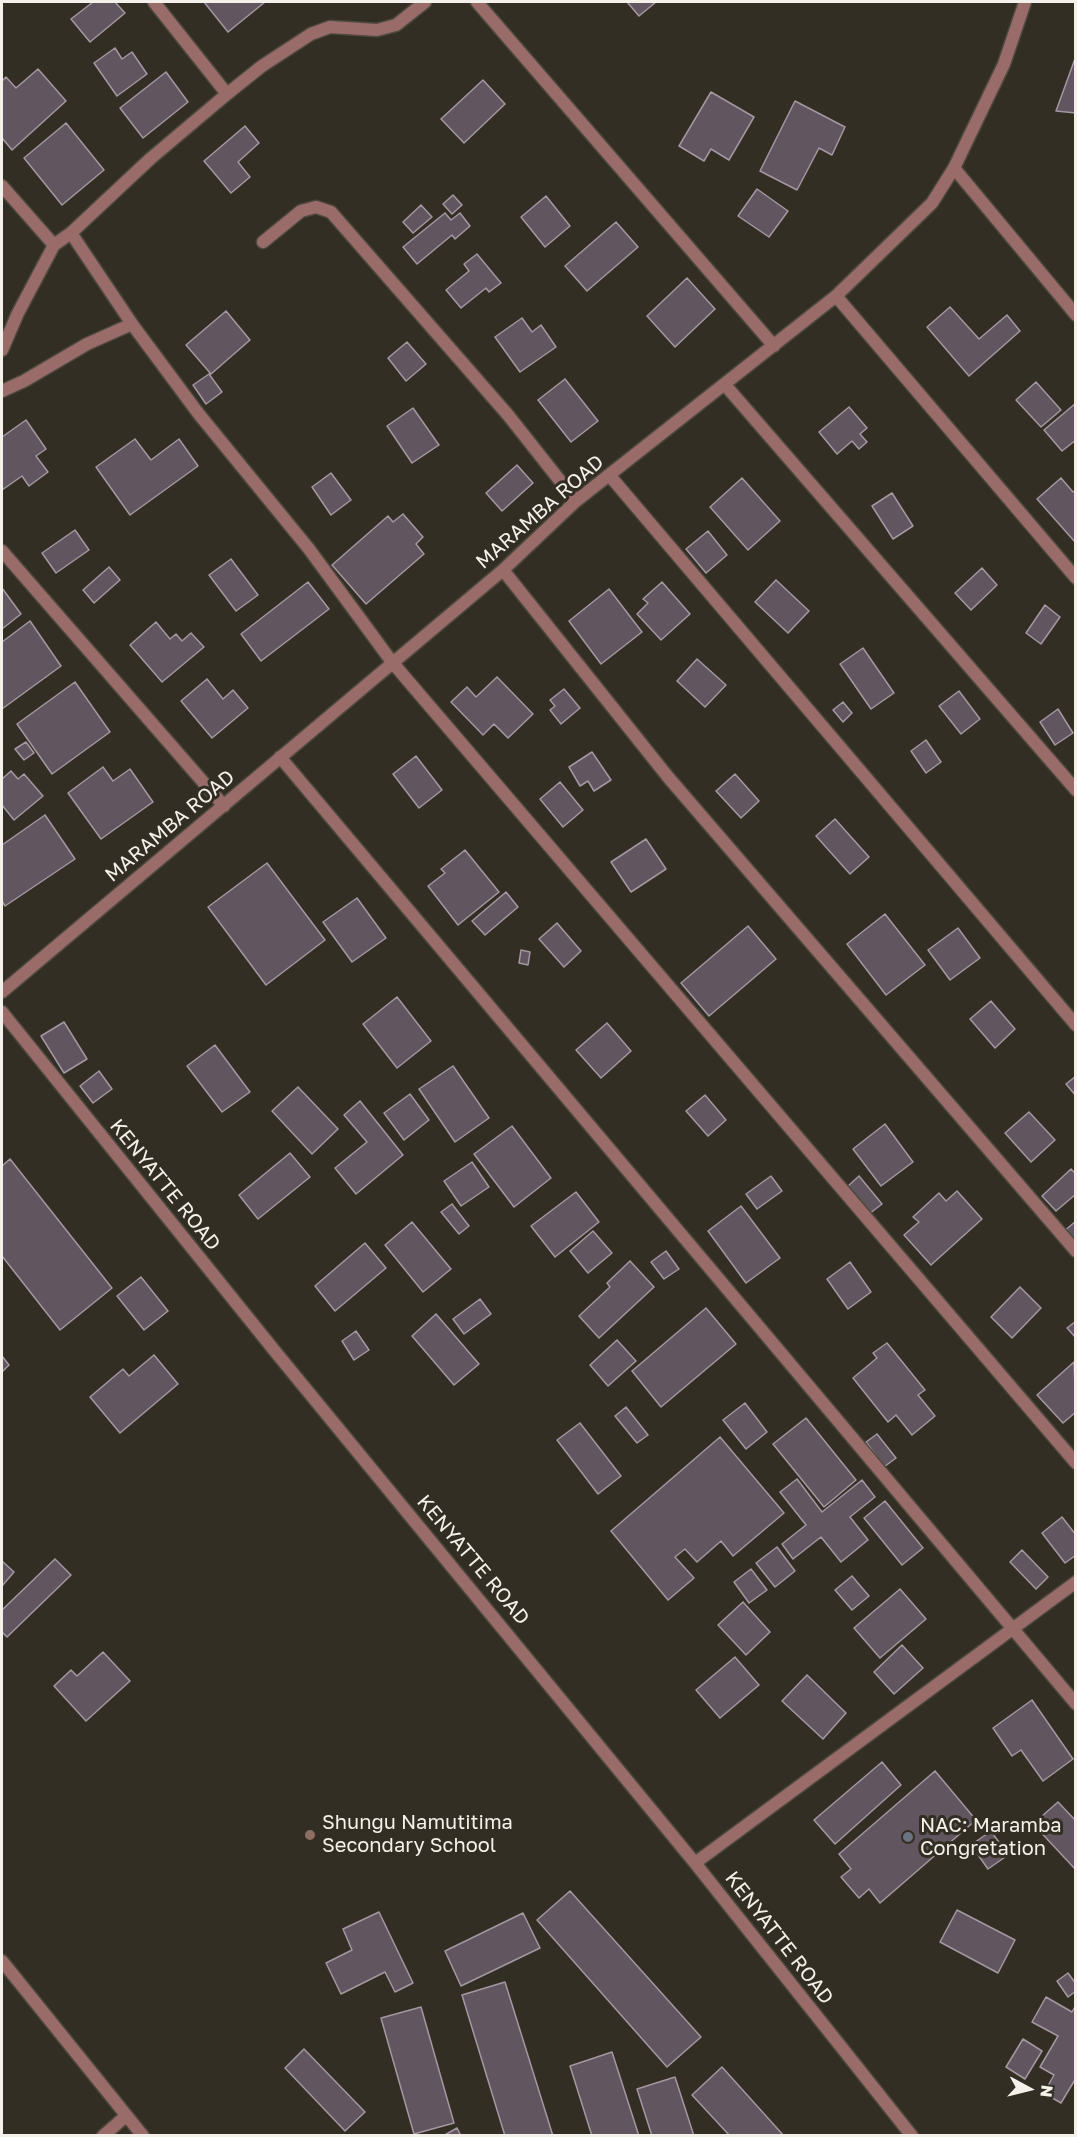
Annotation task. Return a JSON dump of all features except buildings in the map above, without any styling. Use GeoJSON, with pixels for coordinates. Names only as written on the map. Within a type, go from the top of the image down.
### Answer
{"type":"FeatureCollection","features":[{"type":"Feature","properties":{"kind":"street"},"geometry":{"type":"LineString","coordinates":[[154,2],[227,94]]}},
{"type":"Feature","properties":{"kind":"street"},"geometry":{"type":"LineString","coordinates":[[2,350],[18,313],[54,245],[71,233],[150,159],[227,94],[262,66],[311,34],[330,27],[377,30],[396,26],[425,2]]}},
{"type":"Feature","properties":{"kind":"street"},"geometry":{"type":"LineString","coordinates":[[477,2],[774,346]]}},
{"type":"Feature","properties":{"kind":"street","name":"MARAMBA ROAD"},"geometry":{"type":"LineString","coordinates":[[2,992],[503,570],[576,501],[726,386],[836,296],[932,203],[954,168],[1004,64],[1025,2]]}},
{"type":"Feature","properties":{"kind":"street"},"geometry":{"type":"LineString","coordinates":[[954,168],[1076,315]]}},
{"type":"Feature","properties":{"kind":"street"},"geometry":{"type":"LineString","coordinates":[[2,186],[54,245]]}},
{"type":"Feature","properties":{"kind":"street"},"geometry":{"type":"LineString","coordinates":[[263,242],[301,211],[316,207],[331,212],[508,416],[576,501]]}},
{"type":"Feature","properties":{"kind":"street"},"geometry":{"type":"LineString","coordinates":[[71,233],[132,324],[198,413],[309,549],[392,662],[1076,1463]]}},
{"type":"Feature","properties":{"kind":"street"},"geometry":{"type":"LineString","coordinates":[[836,296],[1076,578]]}},
{"type":"Feature","properties":{"kind":"street"},"geometry":{"type":"LineString","coordinates":[[2,391],[24,381],[87,344],[132,324]]}},
{"type":"Feature","properties":{"kind":"street"},"geometry":{"type":"LineString","coordinates":[[726,386],[1076,790]]}},
{"type":"Feature","properties":{"kind":"street"},"geometry":{"type":"LineString","coordinates":[[610,476],[1076,1024]]}},
{"type":"Feature","properties":{"kind":"street"},"geometry":{"type":"LineString","coordinates":[[2,551],[224,806]]}},
{"type":"Feature","properties":{"kind":"street"},"geometry":{"type":"LineString","coordinates":[[503,570],[668,777],[1076,1251]]}},
{"type":"Feature","properties":{"kind":"street"},"geometry":{"type":"LineString","coordinates":[[280,758],[1076,1704]]}},
{"type":"Feature","properties":{"kind":"street","name":"KENYATTE ROAD"},"geometry":{"type":"LineString","coordinates":[[2,1012],[278,1355],[695,1863],[912,2136]]}},
{"type":"Feature","properties":{"kind":"street"},"geometry":{"type":"LineString","coordinates":[[695,1863],[1076,1582]]}},
{"type":"Feature","properties":{"kind":"street"},"geometry":{"type":"LineString","coordinates":[[2,1961],[143,2136]]}},
{"type":"Feature","properties":{"kind":"street"},"geometry":{"type":"LineString","coordinates":[[103,2136],[126,2116]]}},
{"type":"Feature","properties":{"kind":"place","name":"Shungu Namutitima Secondary School"},"geometry":{"type":"Point","coordinates":[310,1835]}},
{"type":"Feature","properties":{"kind":"place","name":"NAC: Maramba Congretation"},"geometry":{"type":"Point","coordinates":[908,1837]}}]}
